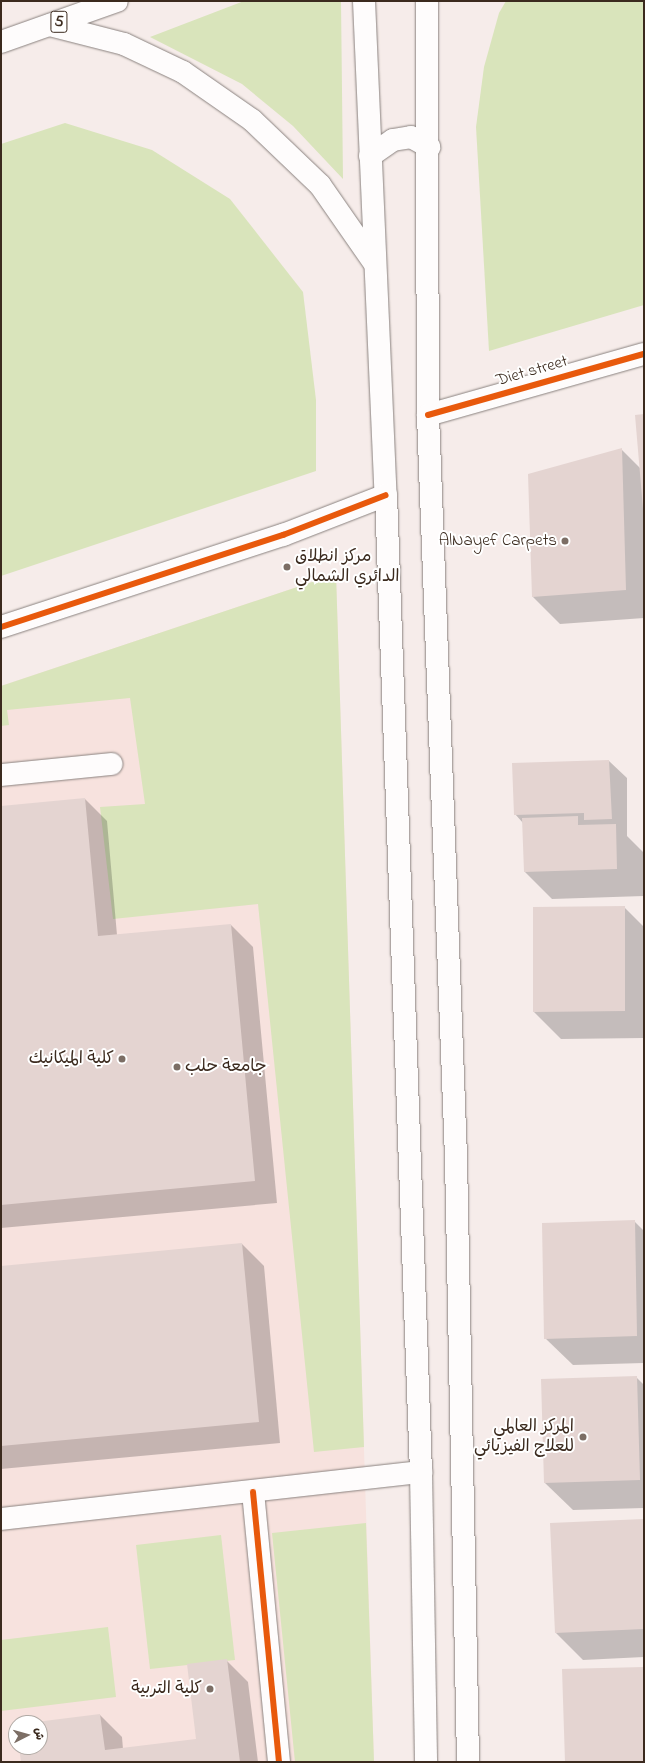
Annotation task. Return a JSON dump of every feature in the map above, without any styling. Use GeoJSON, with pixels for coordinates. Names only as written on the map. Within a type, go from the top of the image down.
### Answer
{"type":"FeatureCollection","features":[{"type":"Feature","properties":{"kind":"main road","name":"5"},"geometry":{"type":"LineString","coordinates":[[1,42],[116,1]]}},
{"type":"Feature","properties":{"kind":"main road"},"geometry":{"type":"LineString","coordinates":[[364,1],[386,495],[421,1472],[426,1762]]}},
{"type":"Feature","properties":{"kind":"main road"},"geometry":{"type":"LineString","coordinates":[[427,1],[429,147],[428,415],[456,1158],[468,1762]]}},
{"type":"Feature","properties":{"kind":"main road"},"geometry":{"type":"LineString","coordinates":[[50,25],[131,47],[183,72],[252,120],[320,185],[375,264]]}},
{"type":"Feature","properties":{"kind":"main road"},"geometry":{"type":"LineString","coordinates":[[370,156],[393,140],[411,136],[429,147]]}},
{"type":"Feature","properties":{"kind":"main road","name":"Diet street"},"geometry":{"type":"LineString","coordinates":[[428,415],[644,354]]}},
{"type":"Feature","properties":{"kind":"main road"},"geometry":{"type":"LineString","coordinates":[[1,627],[283,535],[386,495]]}},
{"type":"Feature","properties":{"kind":"main road"},"geometry":{"type":"LineString","coordinates":[[1,775],[111,764]]}},
{"type":"Feature","properties":{"kind":"main road"},"geometry":{"type":"LineString","coordinates":[[1,1519],[421,1472]]}},
{"type":"Feature","properties":{"kind":"main road"},"geometry":{"type":"LineString","coordinates":[[253,1492],[279,1762]]}},
{"type":"Feature","properties":{"kind":"shaded area","name":"جامعة حلب"},"geometry":{"type":"Polygon","coordinates":[[[336,574],[374,1762],[1,1762],[1,686],[336,574]]]}},
{"type":"Feature","properties":{"kind":"green space"},"geometry":{"type":"Polygon","coordinates":[[[244,1],[341,1],[343,179],[293,126],[242,84],[150,37],[244,1]]]}},
{"type":"Feature","properties":{"kind":"green space"},"geometry":{"type":"Polygon","coordinates":[[[506,1],[644,1],[644,305],[489,351],[476,127],[484,67],[499,13],[506,1]]]}},
{"type":"Feature","properties":{"kind":"green space"},"geometry":{"type":"Polygon","coordinates":[[[65,123],[152,150],[230,199],[303,292],[316,400],[316,471],[1,576],[1,144],[65,123]]]}},
{"type":"Feature","properties":{"kind":"green space"},"geometry":{"type":"Polygon","coordinates":[[[336,574],[364,1447],[314,1452],[258,904],[113,919],[100,807],[145,804],[130,698],[7,710],[9,725],[1,726],[1,686],[336,574]]]}},
{"type":"Feature","properties":{"kind":"green space"},"geometry":{"type":"Polygon","coordinates":[[[366,1523],[374,1762],[295,1762],[272,1533],[366,1523]]]}},
{"type":"Feature","properties":{"kind":"green space"},"geometry":{"type":"Polygon","coordinates":[[[221,1535],[235,1660],[150,1669],[136,1545],[221,1535]]]}},
{"type":"Feature","properties":{"kind":"green space"},"geometry":{"type":"Polygon","coordinates":[[[108,1627],[116,1697],[1,1711],[1,1640],[108,1627]]]}},
{"type":"Feature","properties":{"kind":"building"},"geometry":{"type":"Polygon","coordinates":[[[644,414],[644,509],[643,509],[635,415],[644,414]]]}},
{"type":"Feature","properties":{"kind":"building"},"geometry":{"type":"Polygon","coordinates":[[[622,448],[626,590],[532,597],[528,474],[622,448]]]}},
{"type":"Feature","properties":{"kind":"building"},"geometry":{"type":"Polygon","coordinates":[[[609,760],[612,819],[584,820],[584,813],[514,815],[512,763],[609,760]]]}},
{"type":"Feature","properties":{"kind":"building","name":"كلية الميكانيك"},"geometry":{"type":"Polygon","coordinates":[[[85,798],[98,936],[231,924],[255,1181],[1,1205],[1,806],[85,798]]]}},
{"type":"Feature","properties":{"kind":"building"},"geometry":{"type":"Polygon","coordinates":[[[578,816],[578,825],[616,824],[617,869],[524,872],[522,818],[578,816]]]}},
{"type":"Feature","properties":{"kind":"building"},"geometry":{"type":"Polygon","coordinates":[[[625,906],[625,1011],[533,1012],[533,907],[625,906]]]}},
{"type":"Feature","properties":{"kind":"building"},"geometry":{"type":"Polygon","coordinates":[[[635,1220],[637,1336],[544,1339],[542,1223],[635,1220]]]}},
{"type":"Feature","properties":{"kind":"building"},"geometry":{"type":"Polygon","coordinates":[[[242,1243],[259,1422],[1,1446],[1,1266],[242,1243]]]}},
{"type":"Feature","properties":{"kind":"building"},"geometry":{"type":"Polygon","coordinates":[[[637,1376],[640,1480],[544,1483],[541,1379],[637,1376]]]}},
{"type":"Feature","properties":{"kind":"building"},"geometry":{"type":"Polygon","coordinates":[[[644,1519],[644,1629],[555,1633],[550,1523],[644,1519]]]}},
{"type":"Feature","properties":{"kind":"building","name":"كلية التربية"},"geometry":{"type":"Polygon","coordinates":[[[227,1659],[240,1762],[21,1762],[20,1755],[48,1755],[48,1720],[100,1714],[105,1750],[196,1739],[187,1664],[227,1659]]]}},
{"type":"Feature","properties":{"kind":"building"},"geometry":{"type":"Polygon","coordinates":[[[644,1667],[644,1762],[565,1762],[562,1669],[644,1667]]]}},
{"type":"Feature","properties":{"kind":"cycle path"},"geometry":{"type":"LineString","coordinates":[[428,415],[644,354]]}},
{"type":"Feature","properties":{"kind":"cycle path"},"geometry":{"type":"LineString","coordinates":[[1,627],[283,535],[386,495]]}},
{"type":"Feature","properties":{"kind":"cycle path"},"geometry":{"type":"LineString","coordinates":[[253,1492],[279,1762]]}},
{"type":"Feature","properties":{"kind":"place","name":"AlNayef Carpets"},"geometry":{"type":"Point","coordinates":[565,541]}},
{"type":"Feature","properties":{"kind":"place","name":"مركز انطلاق الدائري الشمالي"},"geometry":{"type":"Point","coordinates":[287,567]}},
{"type":"Feature","properties":{"kind":"place","name":"كلية الميكانيك"},"geometry":{"type":"Point","coordinates":[122,1059]}},
{"type":"Feature","properties":{"kind":"place","name":"جامعة حلب"},"geometry":{"type":"Point","coordinates":[177,1067]}},
{"type":"Feature","properties":{"kind":"place","name":"المركز العالمي للعلاج الفيزيائي"},"geometry":{"type":"Point","coordinates":[583,1437]}},
{"type":"Feature","properties":{"kind":"place","name":"كلية التربية"},"geometry":{"type":"Point","coordinates":[210,1689]}}]}
